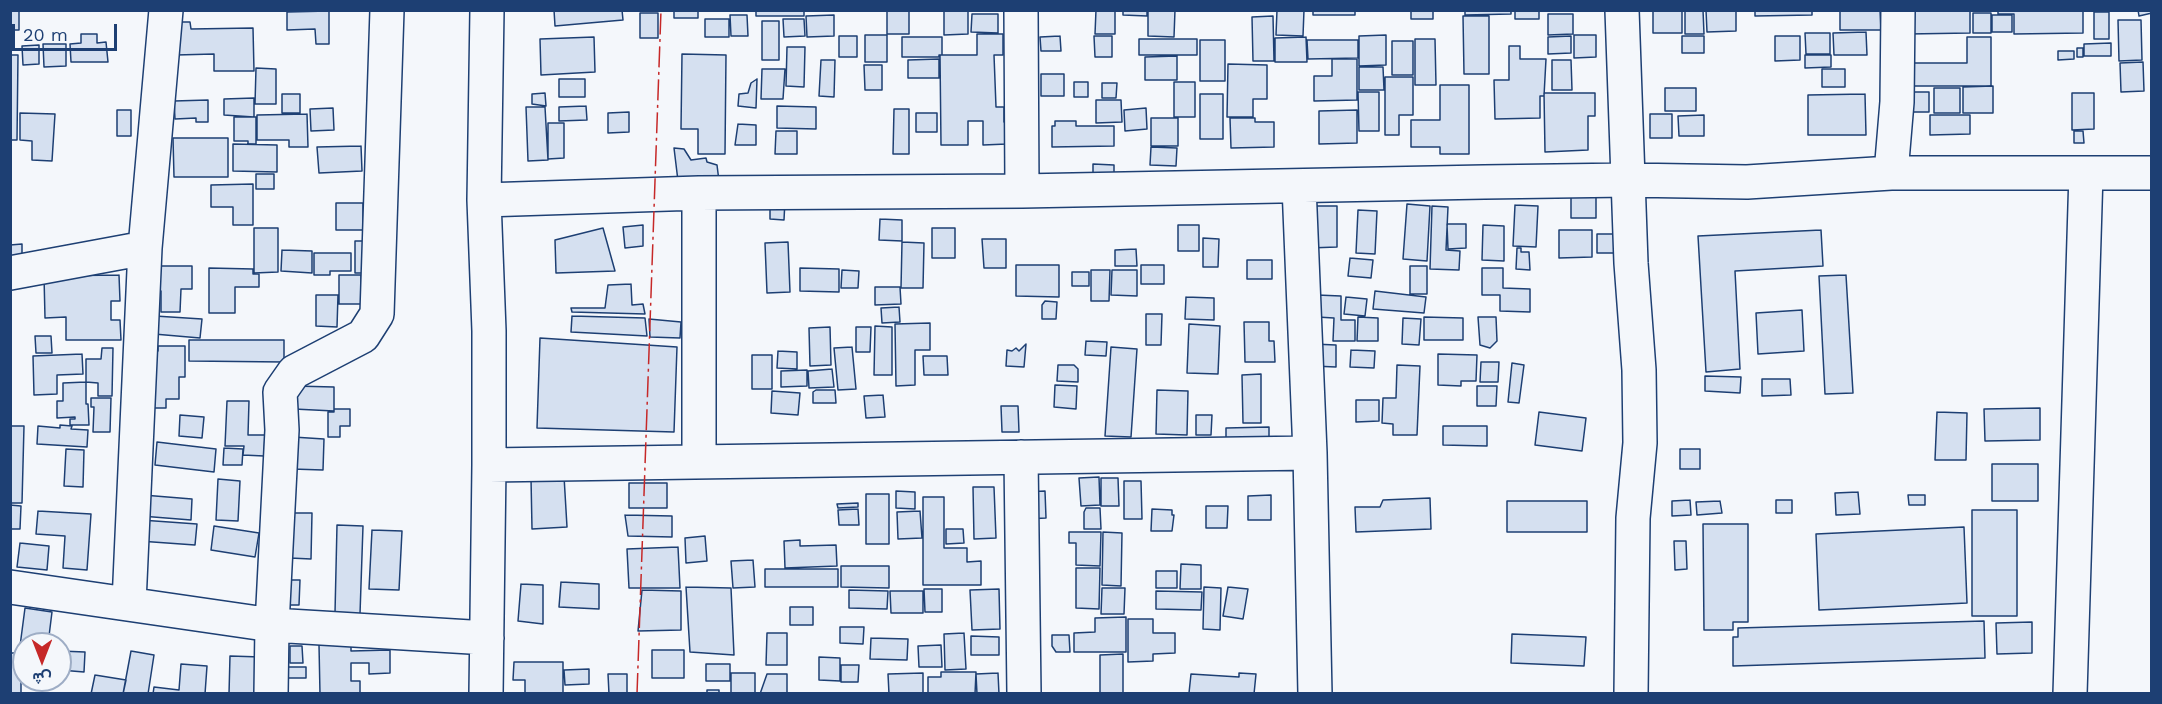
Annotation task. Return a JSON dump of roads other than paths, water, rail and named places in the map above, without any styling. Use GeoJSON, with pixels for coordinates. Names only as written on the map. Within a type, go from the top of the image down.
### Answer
{"type":"FeatureCollection","features":[{"type":"Feature","properties":{"kind":"street"},"geometry":{"type":"LineString","coordinates":[[129,603],[145,248],[166,10]]}},
{"type":"Feature","properties":{"kind":"street"},"geometry":{"type":"LineString","coordinates":[[271,693],[272,625],[282,430],[280,392],[294,372],[363,336],[377,314],[387,10]]}},
{"type":"Feature","properties":{"kind":"street"},"geometry":{"type":"LineString","coordinates":[[486,693],[489,331],[484,200],[487,10]]}},
{"type":"Feature","properties":{"kind":"street"},"geometry":{"type":"LineString","coordinates":[[1021,10],[1022,191]]}},
{"type":"Feature","properties":{"kind":"street"},"geometry":{"type":"LineString","coordinates":[[1622,10],[1640,443],[1633,518],[1631,693]]}},
{"type":"Feature","properties":{"kind":"street"},"geometry":{"type":"LineString","coordinates":[[1891,172],[1897,102],[1898,10]]}},
{"type":"Feature","properties":{"kind":"street"},"geometry":{"type":"LineString","coordinates":[[484,200],[699,194],[1022,191],[1629,180],[1747,182],[1891,172],[2151,173]]}},
{"type":"Feature","properties":{"kind":"street"},"geometry":{"type":"LineString","coordinates":[[2070,693],[2086,172]]}},
{"type":"Feature","properties":{"kind":"street"},"geometry":{"type":"LineString","coordinates":[[1299,186],[1310,453],[1315,693]]}},
{"type":"Feature","properties":{"kind":"street"},"geometry":{"type":"LineString","coordinates":[[699,194],[699,462]]}},
{"type":"Feature","properties":{"kind":"street"},"geometry":{"type":"LineString","coordinates":[[10,273],[145,248]]}},
{"type":"Feature","properties":{"kind":"street"},"geometry":{"type":"LineString","coordinates":[[489,465],[1310,453]]}},
{"type":"Feature","properties":{"kind":"street"},"geometry":{"type":"LineString","coordinates":[[1022,457],[1024,693]]}},
{"type":"Feature","properties":{"kind":"street"},"geometry":{"type":"LineString","coordinates":[[10,587],[272,625],[487,638]]}}]}
